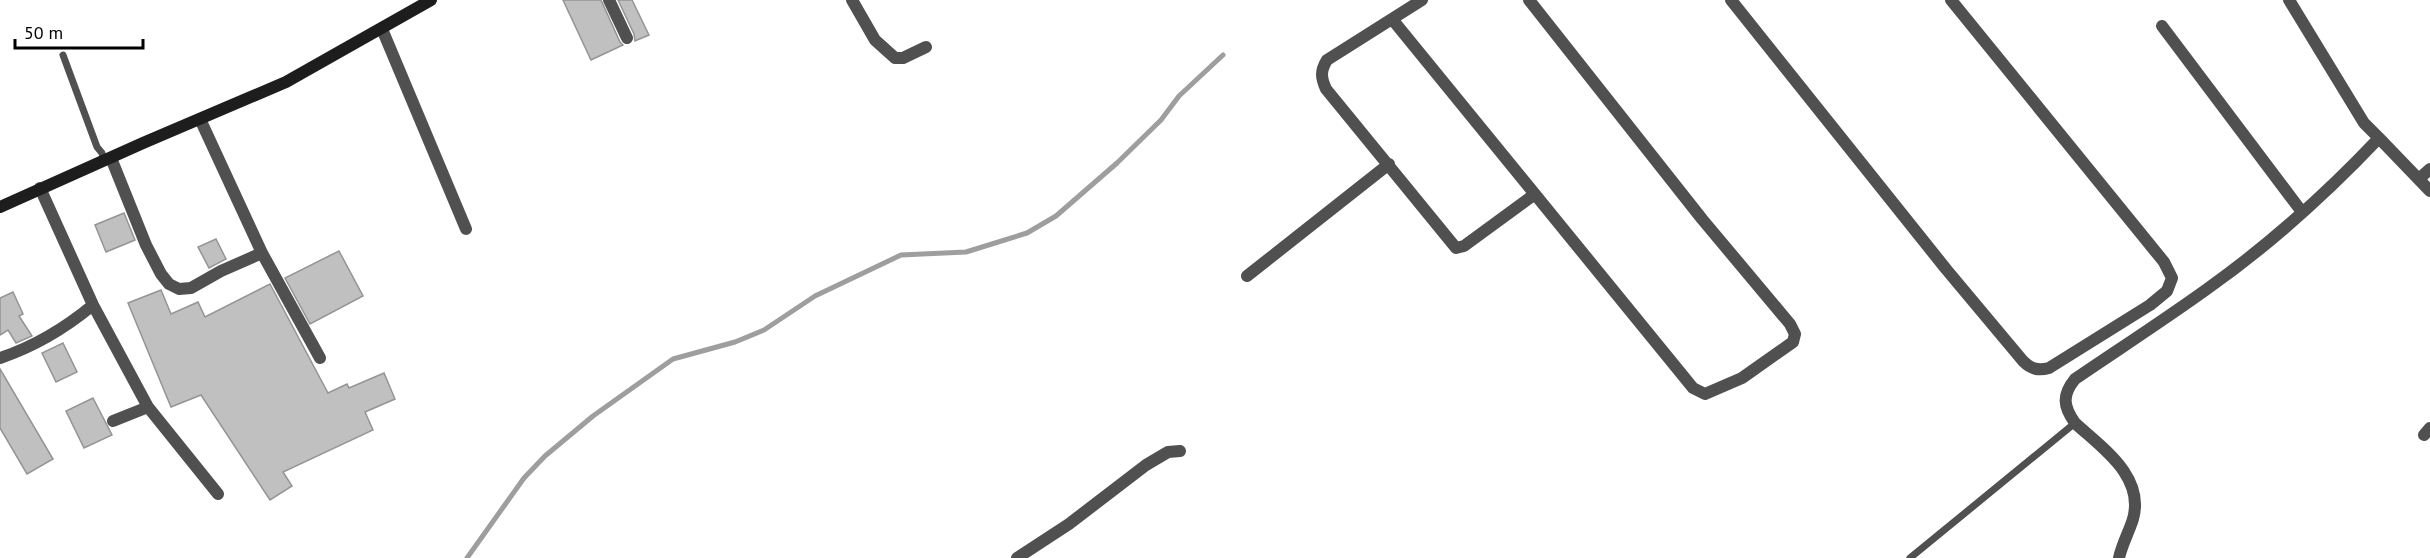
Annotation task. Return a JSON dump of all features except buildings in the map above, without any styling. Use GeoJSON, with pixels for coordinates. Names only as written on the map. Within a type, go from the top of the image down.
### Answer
{"type":"FeatureCollection","features":[{"type":"Feature","properties":{"kind":"street"},"geometry":{"type":"LineString","coordinates":[[0,207],[286,82],[431,0]]}},
{"type":"Feature","properties":{"kind":"street"},"geometry":{"type":"LineString","coordinates":[[609,0],[627,38]]}},
{"type":"Feature","properties":{"kind":"street"},"geometry":{"type":"LineString","coordinates":[[852,0],[875,40],[895,58],[903,58],[926,47]]}},
{"type":"Feature","properties":{"kind":"street"},"geometry":{"type":"LineString","coordinates":[[1422,0],[1335,54],[1323,66],[1321,78],[1326,89],[1389,164],[1453,246],[1460,249],[1535,194]]}},
{"type":"Feature","properties":{"kind":"street"},"geometry":{"type":"LineString","coordinates":[[1392,19],[1688,383],[1698,392],[1705,394],[1742,378],[1795,339],[1790,324],[1770,297],[1702,219],[1529,0]]}},
{"type":"Feature","properties":{"kind":"street"},"geometry":{"type":"LineString","coordinates":[[1731,0],[2008,345],[2028,366],[2042,370],[2049,368],[2150,305],[2167,291],[2172,278],[2164,262],[1951,0]]}},
{"type":"Feature","properties":{"kind":"street"},"geometry":{"type":"LineString","coordinates":[[2289,0],[2364,123],[2420,178],[2430,191]]}},
{"type":"Feature","properties":{"kind":"street"},"geometry":{"type":"LineString","coordinates":[[2162,26],[2302,212]]}},
{"type":"Feature","properties":{"kind":"street"},"geometry":{"type":"LineString","coordinates":[[382,29],[466,229]]}},
{"type":"Feature","properties":{"kind":"street"},"geometry":{"type":"LineString","coordinates":[[200,119],[262,253],[320,358]]}},
{"type":"Feature","properties":{"kind":"street"},"geometry":{"type":"LineString","coordinates":[[2119,558],[2133,517],[2135,491],[2127,473],[2075,423],[2064,402],[2066,390],[2075,379],[2208,289],[2302,212],[2347,172],[2379,138]]}},
{"type":"Feature","properties":{"kind":"street"},"geometry":{"type":"LineString","coordinates":[[108,159],[160,274],[170,284],[179,289],[191,288],[242,260],[262,253]]}},
{"type":"Feature","properties":{"kind":"street"},"geometry":{"type":"LineString","coordinates":[[1247,276],[1389,164]]}},
{"type":"Feature","properties":{"kind":"street"},"geometry":{"type":"LineString","coordinates":[[2420,178],[2430,169]]}},
{"type":"Feature","properties":{"kind":"street"},"geometry":{"type":"LineString","coordinates":[[40,188],[93,305],[148,407],[218,494]]}},
{"type":"Feature","properties":{"kind":"street"},"geometry":{"type":"LineString","coordinates":[[0,358],[27,348],[63,329],[93,305]]}},
{"type":"Feature","properties":{"kind":"street"},"geometry":{"type":"LineString","coordinates":[[113,421],[148,407]]}},
{"type":"Feature","properties":{"kind":"street"},"geometry":{"type":"LineString","coordinates":[[1017,558],[1069,524],[1146,465],[1168,452],[1180,451]]}},
{"type":"Feature","properties":{"kind":"lane"},"geometry":{"type":"LineString","coordinates":[[63,55],[97,147],[108,159]]}},
{"type":"Feature","properties":{"kind":"lane"},"geometry":{"type":"LineString","coordinates":[[1910,558],[2075,423]]}},
{"type":"Feature","properties":{"kind":"waterway"},"geometry":{"type":"LineString","coordinates":[[467,558],[524,478],[545,456],[593,416],[673,359],[735,342],[764,330],[815,296],[901,255],[966,252],[1027,233],[1056,216],[1117,163],[1161,120],[1179,96],[1223,55]]}}]}
